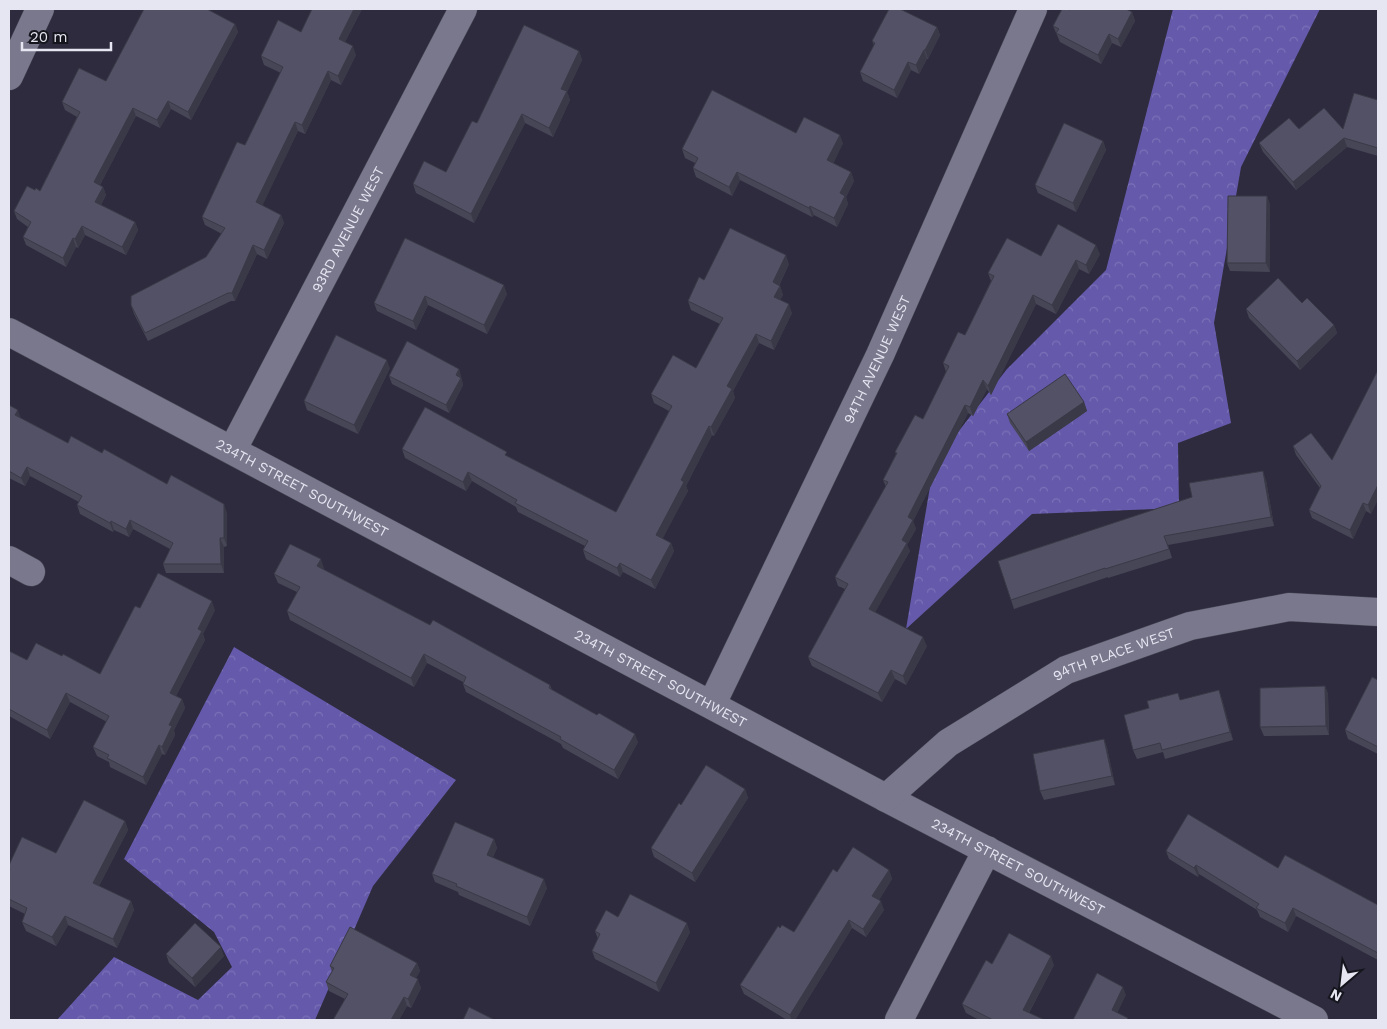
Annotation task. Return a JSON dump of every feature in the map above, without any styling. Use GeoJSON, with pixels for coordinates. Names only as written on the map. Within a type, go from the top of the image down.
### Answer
{"type":"FeatureCollection","features":[{"type":"Feature","properties":{"kind":"street"},"geometry":{"type":"LineString","coordinates":[[9,76],[40,9]]}},
{"type":"Feature","properties":{"kind":"street","name":"93RD AVENUE WEST"},"geometry":{"type":"LineString","coordinates":[[233,450],[463,9]]}},
{"type":"Feature","properties":{"kind":"street","name":"94TH AVENUE WEST"},"geometry":{"type":"LineString","coordinates":[[712,704],[884,346],[1033,9]]}},
{"type":"Feature","properties":{"kind":"street","name":"234TH STREET SOUTHWEST"},"geometry":{"type":"LineString","coordinates":[[9,332],[886,798],[1314,1020]]}},
{"type":"Feature","properties":{"kind":"street","name":"94TH PLACE WEST"},"geometry":{"type":"LineString","coordinates":[[886,798],[948,743],[1066,670],[1190,626],[1289,607],[1378,612]]}},
{"type":"Feature","properties":{"kind":"street"},"geometry":{"type":"LineString","coordinates":[[899,1020],[987,850]]}},
{"type":"Feature","properties":{"kind":"green space"},"geometry":{"type":"Polygon","coordinates":[[[1173,9],[1320,9],[1241,167],[1214,323],[1231,423],[1178,443],[1179,508],[1032,514],[906,629],[934,463],[1007,369],[1106,270],[1173,9]]]}},
{"type":"Feature","properties":{"kind":"green space"},"geometry":{"type":"Polygon","coordinates":[[[234,647],[456,780],[373,886],[315,1020],[57,1020],[114,957],[198,1000],[232,967],[214,932],[124,859],[234,647]]]}},
{"type":"Feature","properties":{"kind":"building"},"geometry":{"type":"Polygon","coordinates":[[[144,9],[207,9],[235,24],[188,112],[168,101],[157,120],[133,108],[94,182],[103,187],[95,202],[135,222],[122,247],[82,226],[75,239],[73,238],[63,258],[23,237],[31,222],[14,211],[27,186],[40,191],[80,112],[62,102],[79,68],[106,81],[144,9]]]}},
{"type":"Feature","properties":{"kind":"building"},"geometry":{"type":"Polygon","coordinates":[[[312,9],[354,9],[339,39],[353,46],[338,76],[328,71],[302,125],[295,122],[256,202],[281,215],[264,250],[253,245],[232,293],[228,293],[145,333],[131,305],[131,296],[206,257],[225,228],[202,217],[237,142],[245,145],[283,67],[261,56],[278,20],[301,32],[312,9]]]}},
{"type":"Feature","properties":{"kind":"building"},"geometry":{"type":"Polygon","coordinates":[[[889,9],[900,9],[937,27],[916,65],[908,62],[894,90],[860,72],[875,43],[872,41],[889,9]]]}},
{"type":"Feature","properties":{"kind":"building"},"geometry":{"type":"Polygon","coordinates":[[[1062,9],[1126,9],[1132,12],[1118,39],[1109,34],[1098,55],[1056,33],[1059,29],[1053,26],[1062,9]]]}},
{"type":"Feature","properties":{"kind":"building"},"geometry":{"type":"Polygon","coordinates":[[[524,25],[579,51],[561,89],[567,91],[549,128],[522,114],[471,214],[413,184],[424,161],[446,172],[472,121],[477,123],[524,25]]]}},
{"type":"Feature","properties":{"kind":"building"},"geometry":{"type":"Polygon","coordinates":[[[712,90],[796,133],[804,117],[840,135],[827,160],[851,172],[840,193],[845,196],[834,218],[810,206],[809,208],[737,172],[729,187],[693,168],[698,158],[682,149],[712,90]]]}},
{"type":"Feature","properties":{"kind":"building"},"geometry":{"type":"Polygon","coordinates":[[[1354,93],[1378,100],[1378,148],[1344,138],[1293,182],[1259,143],[1289,118],[1299,129],[1324,108],[1343,129],[1354,93]]]}},
{"type":"Feature","properties":{"kind":"building"},"geometry":{"type":"Polygon","coordinates":[[[1064,123],[1103,141],[1073,203],[1035,185],[1064,123]]]}},
{"type":"Feature","properties":{"kind":"building"},"geometry":{"type":"Polygon","coordinates":[[[1228,196],[1267,196],[1266,263],[1227,263],[1228,196]]]}},
{"type":"Feature","properties":{"kind":"building"},"geometry":{"type":"Polygon","coordinates":[[[1058,224],[1096,245],[1086,265],[1076,260],[1052,305],[1033,295],[988,386],[983,380],[970,407],[965,405],[908,517],[913,520],[902,540],[907,543],[869,609],[923,637],[903,676],[891,670],[878,693],[808,657],[848,584],[835,577],[888,482],[883,480],[897,453],[895,452],[915,415],[923,419],[949,366],[943,363],[958,332],[965,335],[994,276],[988,273],[1007,238],[1041,256],[1058,224]]]}},
{"type":"Feature","properties":{"kind":"building"},"geometry":{"type":"Polygon","coordinates":[[[730,228],[786,255],[773,282],[780,286],[774,297],[789,304],[771,341],[756,334],[727,386],[732,389],[711,427],[709,426],[681,480],[684,482],[656,535],[671,543],[651,580],[620,563],[617,568],[583,550],[588,541],[515,503],[517,500],[468,472],[463,482],[402,449],[425,407],[507,452],[505,455],[616,512],[672,406],[651,394],[673,355],[696,368],[723,318],[688,301],[699,277],[704,280],[730,228]]]}},
{"type":"Feature","properties":{"kind":"building"},"geometry":{"type":"Polygon","coordinates":[[[405,238],[504,285],[484,325],[425,296],[413,321],[374,303],[405,238]]]}},
{"type":"Feature","properties":{"kind":"building"},"geometry":{"type":"Polygon","coordinates":[[[1278,278],[1302,303],[1307,298],[1334,325],[1297,361],[1246,309],[1278,278]]]}},
{"type":"Feature","properties":{"kind":"building"},"geometry":{"type":"Polygon","coordinates":[[[336,335],[387,360],[354,425],[304,401],[336,335]]]}},
{"type":"Feature","properties":{"kind":"building"},"geometry":{"type":"Polygon","coordinates":[[[407,341],[459,369],[456,375],[461,378],[446,405],[389,376],[407,341]]]}},
{"type":"Feature","properties":{"kind":"building"},"geometry":{"type":"Polygon","coordinates":[[[1378,370],[1378,485],[1368,505],[1363,503],[1350,530],[1309,510],[1321,486],[1293,446],[1311,433],[1332,460],[1378,370]]]}},
{"type":"Feature","properties":{"kind":"building"},"geometry":{"type":"Polygon","coordinates":[[[1065,374],[1084,402],[1026,442],[1007,414],[1065,374]]]}},
{"type":"Feature","properties":{"kind":"building"},"geometry":{"type":"Polygon","coordinates":[[[9,405],[18,410],[15,415],[68,443],[71,436],[102,453],[104,449],[167,484],[171,475],[224,504],[224,538],[220,538],[221,564],[163,564],[173,543],[130,520],[126,529],[111,521],[110,523],[77,505],[82,496],[27,467],[21,478],[9,471],[9,405]]]}},
{"type":"Feature","properties":{"kind":"building"},"geometry":{"type":"Polygon","coordinates":[[[1263,471],[1271,517],[1164,536],[1169,549],[1105,568],[1011,600],[998,561],[1192,497],[1189,483],[1263,471]]]}},
{"type":"Feature","properties":{"kind":"building"},"geometry":{"type":"Polygon","coordinates":[[[290,544],[321,559],[317,566],[430,625],[433,620],[550,685],[549,688],[597,715],[599,713],[635,734],[614,770],[560,739],[561,737],[463,684],[466,677],[424,654],[411,678],[287,611],[300,587],[274,574],[290,544]]]}},
{"type":"Feature","properties":{"kind":"building"},"geometry":{"type":"Polygon","coordinates":[[[158,573],[212,601],[198,629],[202,631],[170,693],[182,699],[169,725],[172,726],[162,747],[159,745],[143,777],[107,758],[109,755],[93,747],[109,716],[66,693],[47,730],[9,709],[9,651],[27,660],[36,643],[62,656],[63,654],[100,674],[135,606],[140,608],[158,573]]]}},
{"type":"Feature","properties":{"kind":"building"},"geometry":{"type":"Polygon","coordinates":[[[1372,677],[1378,680],[1378,747],[1345,730],[1372,677]]]}},
{"type":"Feature","properties":{"kind":"building"},"geometry":{"type":"Polygon","coordinates":[[[1325,686],[1326,726],[1260,727],[1260,688],[1325,686]]]}},
{"type":"Feature","properties":{"kind":"building"},"geometry":{"type":"Polygon","coordinates":[[[1219,690],[1230,732],[1162,750],[1160,743],[1133,750],[1124,715],[1149,708],[1147,701],[1178,693],[1180,700],[1219,690]]]}},
{"type":"Feature","properties":{"kind":"building"},"geometry":{"type":"Polygon","coordinates":[[[1104,739],[1112,776],[1040,791],[1033,754],[1104,739]]]}},
{"type":"Feature","properties":{"kind":"building"},"geometry":{"type":"Polygon","coordinates":[[[706,765],[745,789],[692,873],[651,848],[679,803],[681,805],[706,765]]]}},
{"type":"Feature","properties":{"kind":"building"},"geometry":{"type":"Polygon","coordinates":[[[84,800],[125,821],[93,883],[131,901],[113,939],[65,916],[52,937],[22,922],[27,908],[9,899],[9,865],[22,837],[56,853],[84,800]]]}},
{"type":"Feature","properties":{"kind":"building"},"geometry":{"type":"Polygon","coordinates":[[[1188,814],[1278,868],[1285,855],[1378,905],[1378,953],[1293,908],[1285,923],[1256,908],[1259,904],[1196,865],[1194,868],[1166,851],[1188,814]]]}},
{"type":"Feature","properties":{"kind":"building"},"geometry":{"type":"Polygon","coordinates":[[[455,822],[494,839],[487,855],[544,879],[527,917],[432,874],[455,822]]]}},
{"type":"Feature","properties":{"kind":"building"},"geometry":{"type":"Polygon","coordinates":[[[853,847],[889,870],[872,896],[881,901],[863,929],[849,920],[790,1015],[740,985],[778,926],[780,928],[782,925],[794,932],[833,869],[837,872],[853,847]]]}},
{"type":"Feature","properties":{"kind":"building"},"geometry":{"type":"Polygon","coordinates":[[[630,894],[687,923],[656,983],[592,951],[600,934],[595,931],[606,910],[618,917],[630,894]]]}},
{"type":"Feature","properties":{"kind":"building"},"geometry":{"type":"Polygon","coordinates":[[[195,923],[221,947],[192,978],[166,954],[195,923]]]}},
{"type":"Feature","properties":{"kind":"building"},"geometry":{"type":"Polygon","coordinates":[[[350,927],[417,963],[410,975],[418,979],[408,999],[404,997],[391,1020],[333,1020],[348,994],[326,982],[334,968],[330,966],[350,927]]]}},
{"type":"Feature","properties":{"kind":"building"},"geometry":{"type":"Polygon","coordinates":[[[1009,933],[1051,956],[1023,1010],[1045,1020],[993,1020],[962,1004],[986,960],[992,964],[1009,933]]]}},
{"type":"Feature","properties":{"kind":"building"},"geometry":{"type":"Polygon","coordinates":[[[1097,973],[1123,987],[1112,1010],[1128,1018],[1126,1020],[1073,1020],[1097,973]]]}},
{"type":"Feature","properties":{"kind":"building"},"geometry":{"type":"Polygon","coordinates":[[[469,1007],[495,1020],[463,1020],[469,1007]]]}}]}
